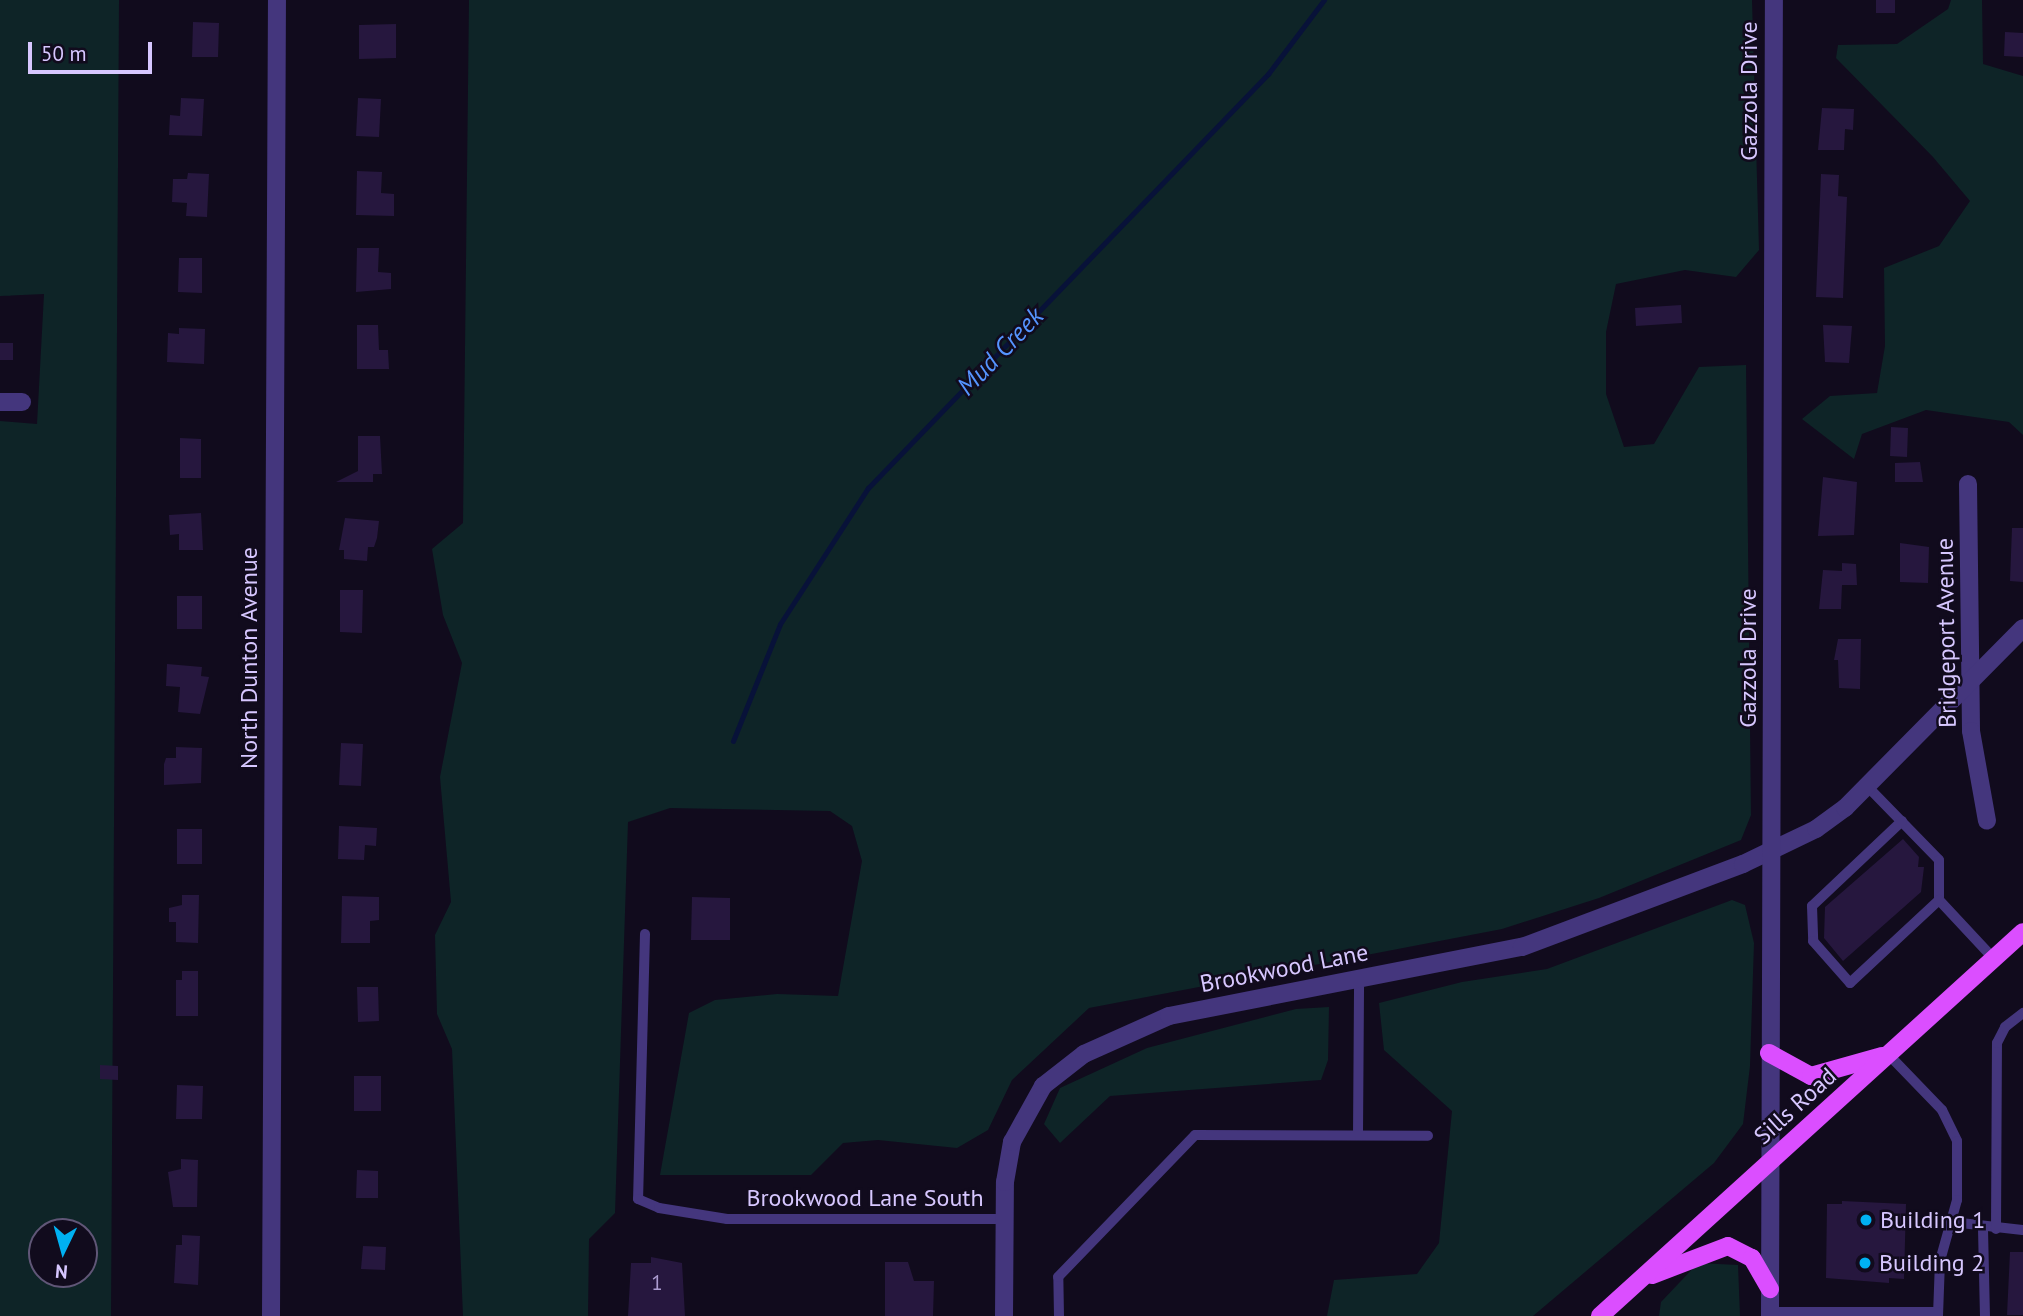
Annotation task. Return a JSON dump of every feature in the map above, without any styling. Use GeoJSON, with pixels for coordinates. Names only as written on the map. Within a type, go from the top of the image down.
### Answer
{"type":"FeatureCollection","features":[{"type":"Feature","properties":{"kind":"main road","name":"Sills Road"},"geometry":{"type":"LineString","coordinates":[[1600,1316],[2023,932]]}},
{"type":"Feature","properties":{"kind":"main road"},"geometry":{"type":"LineString","coordinates":[[1769,1053],[1791,1069],[1811,1076],[1888,1054]]}},
{"type":"Feature","properties":{"kind":"main road"},"geometry":{"type":"LineString","coordinates":[[1639,1280],[1728,1247],[1752,1258],[1770,1289]]}},
{"type":"Feature","properties":{"kind":"street","name":"North Dunton Avenue"},"geometry":{"type":"LineString","coordinates":[[271,1316],[276,0]]}},
{"type":"Feature","properties":{"kind":"street","name":"Gazzola Drive"},"geometry":{"type":"LineString","coordinates":[[1770,1314],[1774,0]]}},
{"type":"Feature","properties":{"kind":"street"},"geometry":{"type":"LineString","coordinates":[[0,402],[22,402]]}},
{"type":"Feature","properties":{"kind":"street","name":"Bridgeport Avenue"},"geometry":{"type":"LineString","coordinates":[[1968,484],[1970,731],[1987,821]]}},
{"type":"Feature","properties":{"kind":"street","name":"Brookwood Lane"},"geometry":{"type":"LineString","coordinates":[[1004,1316],[1003,1219],[1007,1162],[1020,1123],[1043,1086],[1084,1054],[1169,1016],[1359,978],[1471,959],[1565,934],[1772,849],[1815,829],[1867,786],[2023,628]]}},
{"type":"Feature","properties":{"kind":"lane"},"geometry":{"type":"LineString","coordinates":[[1867,786],[1939,860],[1939,900],[1994,959]]}},
{"type":"Feature","properties":{"kind":"lane"},"geometry":{"type":"LineString","coordinates":[[1902,821],[1821,894],[1809,919],[1813,941],[1850,983],[1939,900]]}},
{"type":"Feature","properties":{"kind":"lane","name":"Brookwood Lane South"},"geometry":{"type":"LineString","coordinates":[[645,934],[638,1199],[659,1208],[727,1219],[1003,1219]]}},
{"type":"Feature","properties":{"kind":"lane"},"geometry":{"type":"LineString","coordinates":[[1358,1135],[1359,978]]}},
{"type":"Feature","properties":{"kind":"lane"},"geometry":{"type":"LineString","coordinates":[[1996,1229],[1997,1043],[2005,1027],[2023,1013]]}},
{"type":"Feature","properties":{"kind":"lane"},"geometry":{"type":"LineString","coordinates":[[1770,1314],[1938,1314],[1940,1261],[1957,1200],[1953,1129],[1942,1110],[1888,1054]]}},
{"type":"Feature","properties":{"kind":"lane"},"geometry":{"type":"LineString","coordinates":[[1059,1316],[1058,1277],[1195,1135],[1429,1136]]}},
{"type":"Feature","properties":{"kind":"lane"},"geometry":{"type":"LineString","coordinates":[[1952,1222],[1983,1228],[2023,1230]]}},
{"type":"Feature","properties":{"kind":"lane"},"geometry":{"type":"LineString","coordinates":[[1983,1228],[1985,1316]]}},
{"type":"Feature","properties":{"kind":"green space"},"geometry":{"type":"Polygon","coordinates":[[[0,0],[119,0],[111,1316],[0,1316],[0,421],[37,424],[44,294],[0,296],[0,0]]]}},
{"type":"Feature","properties":{"kind":"green space"},"geometry":{"type":"Polygon","coordinates":[[[469,0],[1752,0],[1759,250],[1736,277],[1685,270],[1616,284],[1606,332],[1606,394],[1624,447],[1654,444],[1699,367],[1746,365],[1751,815],[1741,840],[1599,898],[1502,929],[1089,1008],[1012,1080],[988,1130],[957,1148],[878,1140],[843,1143],[811,1175],[660,1175],[689,1013],[715,1000],[777,994],[838,996],[862,861],[852,826],[830,811],[670,808],[628,822],[615,1213],[589,1239],[588,1316],[463,1316],[452,1049],[437,1014],[435,935],[451,902],[440,777],[462,663],[443,615],[432,549],[463,523],[469,0]]]}},
{"type":"Feature","properties":{"kind":"green space"},"geometry":{"type":"Polygon","coordinates":[[[1951,0],[1982,0],[1983,64],[2023,76],[2023,435],[2009,422],[1926,410],[1862,434],[1854,459],[1802,419],[1830,396],[1877,393],[1885,346],[1884,268],[1939,246],[1970,201],[1933,157],[1836,58],[1838,45],[1897,44],[1948,9],[1951,0]]]}},
{"type":"Feature","properties":{"kind":"green space"},"geometry":{"type":"Polygon","coordinates":[[[1732,900],[1745,905],[1754,943],[1750,1066],[1743,1124],[1714,1163],[1533,1316],[1327,1316],[1334,1280],[1417,1274],[1439,1243],[1452,1111],[1384,1050],[1379,1003],[1462,982],[1547,969],[1732,900]]]}},
{"type":"Feature","properties":{"kind":"green space"},"geometry":{"type":"Polygon","coordinates":[[[1329,1007],[1328,1060],[1321,1080],[1110,1096],[1060,1143],[1044,1124],[1060,1088],[1147,1048],[1296,1009],[1329,1007]]]}},
{"type":"Feature","properties":{"kind":"green space"},"geometry":{"type":"Polygon","coordinates":[[[1698,1263],[1738,1265],[1740,1316],[1659,1316],[1661,1302],[1698,1263]]]}},
{"type":"Feature","properties":{"kind":"building"},"geometry":{"type":"Polygon","coordinates":[[[1876,0],[1895,0],[1895,13],[1876,13],[1876,0]]]}},
{"type":"Feature","properties":{"kind":"building"},"geometry":{"type":"Polygon","coordinates":[[[193,22],[219,23],[218,57],[192,57],[193,22]]]}},
{"type":"Feature","properties":{"kind":"building"},"geometry":{"type":"Polygon","coordinates":[[[396,24],[396,58],[359,59],[359,25],[396,24]]]}},
{"type":"Feature","properties":{"kind":"building"},"geometry":{"type":"Polygon","coordinates":[[[2005,32],[2023,33],[2023,57],[2004,56],[2005,32]]]}},
{"type":"Feature","properties":{"kind":"building"},"geometry":{"type":"Polygon","coordinates":[[[181,98],[204,99],[202,136],[169,135],[170,115],[180,116],[181,98]]]}},
{"type":"Feature","properties":{"kind":"building"},"geometry":{"type":"Polygon","coordinates":[[[358,98],[381,99],[379,137],[356,136],[358,98]]]}},
{"type":"Feature","properties":{"kind":"building"},"geometry":{"type":"Polygon","coordinates":[[[1822,108],[1854,109],[1853,130],[1845,129],[1844,150],[1818,150],[1822,108]]]}},
{"type":"Feature","properties":{"kind":"building"},"geometry":{"type":"Polygon","coordinates":[[[357,171],[382,172],[381,193],[394,194],[394,216],[356,215],[357,171]]]}},
{"type":"Feature","properties":{"kind":"building"},"geometry":{"type":"Polygon","coordinates":[[[188,173],[209,174],[207,217],[186,216],[187,203],[172,202],[173,179],[187,179],[188,173]]]}},
{"type":"Feature","properties":{"kind":"building"},"geometry":{"type":"Polygon","coordinates":[[[1821,174],[1839,175],[1838,196],[1847,197],[1843,298],[1816,297],[1821,174]]]}},
{"type":"Feature","properties":{"kind":"building"},"geometry":{"type":"Polygon","coordinates":[[[357,248],[379,248],[378,272],[391,273],[391,289],[356,292],[357,248]]]}},
{"type":"Feature","properties":{"kind":"building"},"geometry":{"type":"Polygon","coordinates":[[[179,258],[202,258],[202,293],[178,292],[179,258]]]}},
{"type":"Feature","properties":{"kind":"building"},"geometry":{"type":"Polygon","coordinates":[[[1681,305],[1682,323],[1636,326],[1635,308],[1681,305]]]}},
{"type":"Feature","properties":{"kind":"building"},"geometry":{"type":"Polygon","coordinates":[[[357,325],[378,325],[379,350],[388,350],[389,369],[357,369],[357,325]]]}},
{"type":"Feature","properties":{"kind":"building"},"geometry":{"type":"Polygon","coordinates":[[[1823,325],[1852,326],[1849,363],[1825,362],[1823,325]]]}},
{"type":"Feature","properties":{"kind":"building"},"geometry":{"type":"Polygon","coordinates":[[[179,328],[205,329],[204,364],[167,362],[168,333],[179,334],[179,328]]]}},
{"type":"Feature","properties":{"kind":"building"},"geometry":{"type":"Polygon","coordinates":[[[0,343],[13,343],[13,360],[0,360],[0,343]]]}},
{"type":"Feature","properties":{"kind":"building"},"geometry":{"type":"Polygon","coordinates":[[[1891,427],[1908,428],[1907,457],[1890,456],[1891,427]]]}},
{"type":"Feature","properties":{"kind":"building"},"geometry":{"type":"Polygon","coordinates":[[[358,436],[380,436],[382,474],[373,474],[373,482],[336,482],[358,471],[358,436]]]}},
{"type":"Feature","properties":{"kind":"building"},"geometry":{"type":"Polygon","coordinates":[[[180,438],[201,439],[201,478],[180,478],[180,438]]]}},
{"type":"Feature","properties":{"kind":"building"},"geometry":{"type":"Polygon","coordinates":[[[1920,462],[1923,482],[1895,482],[1895,463],[1920,462]]]}},
{"type":"Feature","properties":{"kind":"building"},"geometry":{"type":"Polygon","coordinates":[[[1823,477],[1857,482],[1854,535],[1818,536],[1823,477]]]}},
{"type":"Feature","properties":{"kind":"building"},"geometry":{"type":"Polygon","coordinates":[[[201,513],[203,550],[179,550],[179,534],[170,535],[169,515],[201,513]]]}},
{"type":"Feature","properties":{"kind":"building"},"geometry":{"type":"Polygon","coordinates":[[[345,518],[379,521],[374,547],[368,547],[367,561],[344,559],[344,550],[339,550],[345,518]]]}},
{"type":"Feature","properties":{"kind":"building"},"geometry":{"type":"Polygon","coordinates":[[[2012,528],[2023,528],[2023,582],[2010,581],[2012,528]]]}},
{"type":"Feature","properties":{"kind":"building"},"geometry":{"type":"Polygon","coordinates":[[[1900,543],[1929,547],[1928,583],[1900,582],[1900,543]]]}},
{"type":"Feature","properties":{"kind":"building"},"geometry":{"type":"Polygon","coordinates":[[[1842,563],[1856,564],[1857,585],[1842,585],[1841,609],[1819,609],[1823,570],[1842,571],[1842,563]]]}},
{"type":"Feature","properties":{"kind":"building"},"geometry":{"type":"Polygon","coordinates":[[[340,590],[363,590],[362,633],[340,632],[340,590]]]}},
{"type":"Feature","properties":{"kind":"building"},"geometry":{"type":"Polygon","coordinates":[[[177,596],[202,596],[202,629],[177,629],[177,596]]]}},
{"type":"Feature","properties":{"kind":"building"},"geometry":{"type":"Polygon","coordinates":[[[1838,639],[1861,639],[1860,689],[1839,688],[1838,660],[1834,660],[1838,639]]]}},
{"type":"Feature","properties":{"kind":"building"},"geometry":{"type":"Polygon","coordinates":[[[167,664],[202,667],[201,676],[209,677],[200,714],[178,712],[180,687],[166,686],[167,664]]]}},
{"type":"Feature","properties":{"kind":"building"},"geometry":{"type":"Polygon","coordinates":[[[341,743],[363,744],[361,786],[339,785],[341,743]]]}},
{"type":"Feature","properties":{"kind":"building"},"geometry":{"type":"Polygon","coordinates":[[[176,747],[202,748],[201,783],[164,785],[164,764],[166,758],[176,758],[176,747]]]}},
{"type":"Feature","properties":{"kind":"building"},"geometry":{"type":"Polygon","coordinates":[[[339,826],[377,828],[376,846],[365,845],[364,860],[338,859],[339,826]]]}},
{"type":"Feature","properties":{"kind":"building"},"geometry":{"type":"Polygon","coordinates":[[[177,829],[202,829],[202,864],[177,864],[177,829]]]}},
{"type":"Feature","properties":{"kind":"building"},"geometry":{"type":"Polygon","coordinates":[[[1903,839],[1919,857],[1918,867],[1924,867],[1921,892],[1843,961],[1824,938],[1825,907],[1903,839]]]}},
{"type":"Feature","properties":{"kind":"building"},"geometry":{"type":"Polygon","coordinates":[[[182,895],[199,895],[198,943],[176,942],[176,922],[169,922],[169,908],[182,905],[182,895]]]}},
{"type":"Feature","properties":{"kind":"building"},"geometry":{"type":"Polygon","coordinates":[[[342,896],[379,897],[379,920],[370,921],[370,943],[341,943],[342,896]]]}},
{"type":"Feature","properties":{"kind":"building"},"geometry":{"type":"Polygon","coordinates":[[[692,897],[730,898],[730,940],[691,940],[692,897]]]}},
{"type":"Feature","properties":{"kind":"building"},"geometry":{"type":"Polygon","coordinates":[[[182,971],[198,971],[198,1016],[176,1016],[176,980],[182,980],[182,971]]]}},
{"type":"Feature","properties":{"kind":"building"},"geometry":{"type":"Polygon","coordinates":[[[357,987],[378,987],[379,1021],[358,1022],[357,987]]]}},
{"type":"Feature","properties":{"kind":"building"},"geometry":{"type":"Polygon","coordinates":[[[100,1065],[118,1066],[118,1080],[100,1079],[100,1065]]]}},
{"type":"Feature","properties":{"kind":"building"},"geometry":{"type":"Polygon","coordinates":[[[354,1076],[381,1076],[381,1111],[354,1111],[354,1076]]]}},
{"type":"Feature","properties":{"kind":"building"},"geometry":{"type":"Polygon","coordinates":[[[177,1085],[203,1086],[202,1119],[176,1119],[177,1085]]]}},
{"type":"Feature","properties":{"kind":"building"},"geometry":{"type":"Polygon","coordinates":[[[181,1159],[198,1160],[197,1207],[173,1207],[168,1172],[181,1169],[181,1159]]]}},
{"type":"Feature","properties":{"kind":"building"},"geometry":{"type":"Polygon","coordinates":[[[357,1170],[378,1171],[378,1198],[356,1198],[357,1170]]]}},
{"type":"Feature","properties":{"kind":"building"},"geometry":{"type":"Polygon","coordinates":[[[1842,1201],[1906,1204],[1904,1279],[1889,1278],[1889,1283],[1826,1278],[1827,1204],[1842,1204],[1842,1201]]]}},
{"type":"Feature","properties":{"kind":"building"},"geometry":{"type":"Polygon","coordinates":[[[182,1235],[200,1236],[198,1285],[174,1283],[176,1245],[182,1245],[182,1235]]]}},
{"type":"Feature","properties":{"kind":"building"},"geometry":{"type":"Polygon","coordinates":[[[363,1246],[386,1247],[385,1270],[361,1269],[363,1246]]]}},
{"type":"Feature","properties":{"kind":"building"},"geometry":{"type":"Polygon","coordinates":[[[2010,1252],[2023,1252],[2023,1315],[2007,1315],[2010,1252]]]}},
{"type":"Feature","properties":{"kind":"building"},"geometry":{"type":"Polygon","coordinates":[[[651,1257],[682,1263],[685,1316],[628,1316],[631,1263],[651,1263],[651,1257]]]}},
{"type":"Feature","properties":{"kind":"building"},"geometry":{"type":"Polygon","coordinates":[[[885,1262],[908,1262],[914,1281],[934,1281],[933,1316],[885,1316],[885,1262]]]}},
{"type":"Feature","properties":{"kind":"waterway","name":"Mud Creek"},"geometry":{"type":"LineString","coordinates":[[733,741],[780,624],[868,488],[1268,74],[1324,0]]}},
{"type":"Feature","properties":{"kind":"place","name":"Building 1"},"geometry":{"type":"Point","coordinates":[1866,1220]}},
{"type":"Feature","properties":{"kind":"place","name":"Building 2"},"geometry":{"type":"Point","coordinates":[1865,1263]}}]}
